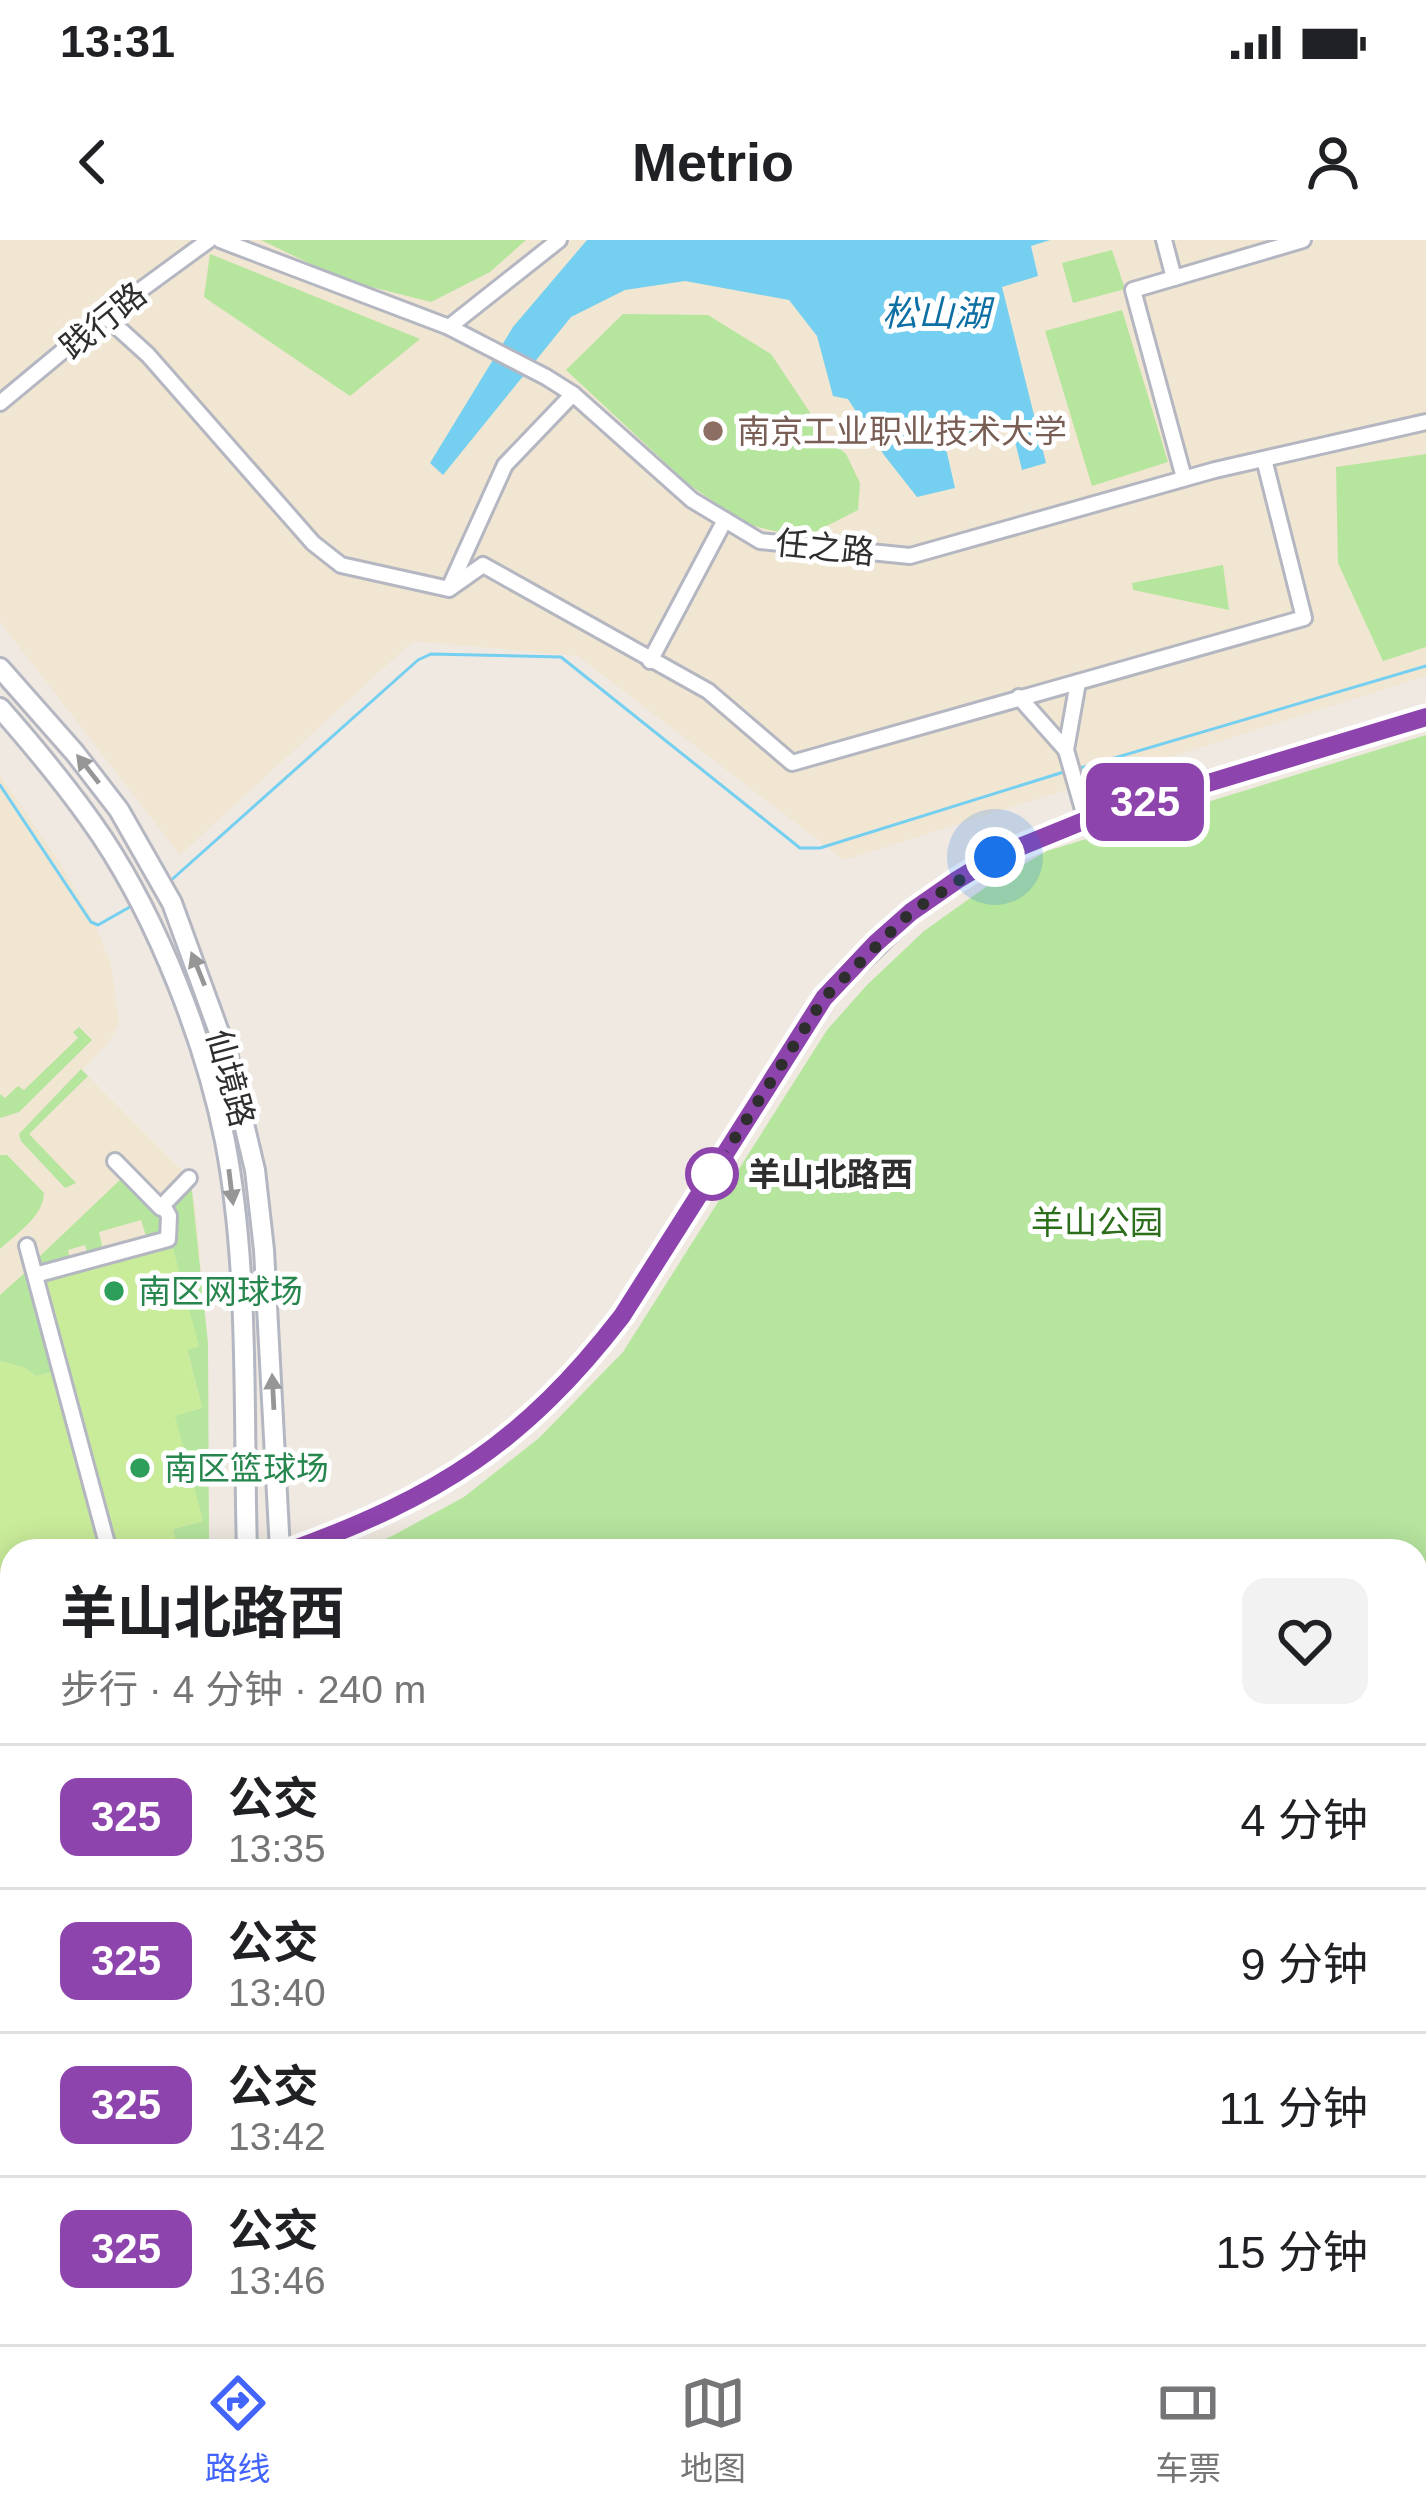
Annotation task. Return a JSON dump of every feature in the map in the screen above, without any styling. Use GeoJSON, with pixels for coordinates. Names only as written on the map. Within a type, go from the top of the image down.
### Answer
{"type":"FeatureCollection","features":[{"type":"Feature","properties":{"kind":"main road","name":"仙境路"},"geometry":{"type":"LineString","coordinates":[[0,668],[119,809],[172,903],[221,1035],[255,1170],[265,1250],[283,1539]]}},
{"type":"Feature","properties":{"kind":"main road","name":"仙境路"},"geometry":{"type":"LineString","coordinates":[[0,708],[74,799],[128,882],[201,1056],[230,1170],[239,1260],[247,1539]]}},
{"type":"Feature","properties":{"kind":"main road"},"geometry":{"type":"LineString","coordinates":[[313,1539],[437,1487],[540,1412],[622,1316],[824,998],[876,943],[926,901],[995,857],[1086,820],[1426,718]]}},
{"type":"Feature","properties":{"kind":"street","name":"践行路"},"geometry":{"type":"LineString","coordinates":[[0,404],[105,316],[209,240]]}},
{"type":"Feature","properties":{"kind":"street","name":"任之路"},"geometry":{"type":"LineString","coordinates":[[220,240],[449,327],[573,394],[692,500],[760,541],[910,556],[1184,478],[1426,422]]}},
{"type":"Feature","properties":{"kind":"street"},"geometry":{"type":"LineString","coordinates":[[449,327],[559,240]]}},
{"type":"Feature","properties":{"kind":"street"},"geometry":{"type":"LineString","coordinates":[[1164,240],[1174,278]]}},
{"type":"Feature","properties":{"kind":"street"},"geometry":{"type":"LineString","coordinates":[[1184,478],[1133,290],[1304,240]]}},
{"type":"Feature","properties":{"kind":"street"},"geometry":{"type":"LineString","coordinates":[[105,316],[148,355],[341,565],[449,589],[483,565],[708,691],[792,763],[1304,618],[1264,459]]}},
{"type":"Feature","properties":{"kind":"street"},"geometry":{"type":"LineString","coordinates":[[449,589],[505,465],[573,394]]}},
{"type":"Feature","properties":{"kind":"street"},"geometry":{"type":"LineString","coordinates":[[650,661],[725,520]]}},
{"type":"Feature","properties":{"kind":"street"},"geometry":{"type":"LineString","coordinates":[[1066,750],[1078,682]]}},
{"type":"Feature","properties":{"kind":"street"},"geometry":{"type":"LineString","coordinates":[[1019,697],[1066,750],[1086,820]]}},
{"type":"Feature","properties":{"kind":"street"},"geometry":{"type":"LineString","coordinates":[[115,1161],[160,1208],[189,1178]]}},
{"type":"Feature","properties":{"kind":"street"},"geometry":{"type":"LineString","coordinates":[[35,1275],[168,1238],[169,1216],[164,1205]]}},
{"type":"Feature","properties":{"kind":"street"},"geometry":{"type":"LineString","coordinates":[[27,1246],[106,1539]]}},
{"type":"Feature","properties":{"kind":"shaded area","name":"南京工业职业技术大学"},"geometry":{"type":"Polygon","coordinates":[[[0,240],[1426,240],[1426,676],[844,860],[578,656],[413,641],[180,855],[0,622],[0,240]]]}},
{"type":"Feature","properties":{"kind":"shaded area"},"geometry":{"type":"Polygon","coordinates":[[[0,775],[61,865],[93,920],[111,964],[119,1024],[82,1070],[189,1178],[208,1344],[209,1539],[0,1539],[0,775]]]}},
{"type":"Feature","properties":{"kind":"green space"},"geometry":{"type":"Polygon","coordinates":[[[261,240],[526,240],[490,272],[431,302],[344,280],[261,240]]]}},
{"type":"Feature","properties":{"kind":"green space"},"geometry":{"type":"Polygon","coordinates":[[[1112,250],[1125,289],[1073,303],[1062,263],[1112,250]]]}},
{"type":"Feature","properties":{"kind":"green space"},"geometry":{"type":"Polygon","coordinates":[[[210,254],[420,339],[350,396],[204,297],[210,254]]]}},
{"type":"Feature","properties":{"kind":"green space"},"geometry":{"type":"Polygon","coordinates":[[[1122,310],[1168,462],[1092,486],[1045,331],[1122,310]]]}},
{"type":"Feature","properties":{"kind":"green space"},"geometry":{"type":"Polygon","coordinates":[[[623,314],[708,315],[771,354],[827,438],[846,454],[860,483],[858,510],[803,538],[746,524],[687,483],[566,370],[623,314]]]}},
{"type":"Feature","properties":{"kind":"green space"},"geometry":{"type":"Polygon","coordinates":[[[1426,454],[1426,647],[1383,661],[1338,563],[1336,467],[1426,454]]]}},
{"type":"Feature","properties":{"kind":"green space"},"geometry":{"type":"Polygon","coordinates":[[[1223,565],[1229,610],[1133,590],[1132,583],[1223,565]]]}},
{"type":"Feature","properties":{"kind":"green space","name":"羊山公园"},"geometry":{"type":"Polygon","coordinates":[[[1426,735],[1426,1539],[385,1539],[464,1497],[539,1438],[623,1352],[827,1030],[924,931],[1047,851],[1426,735]]]}},
{"type":"Feature","properties":{"kind":"green space"},"geometry":{"type":"Polygon","coordinates":[[[79,1027],[92,1040],[19,1112],[0,1118],[0,1094],[5,1098],[18,1086],[24,1090],[78,1038],[73,1032],[79,1027]]]}},
{"type":"Feature","properties":{"kind":"green space"},"geometry":{"type":"Polygon","coordinates":[[[81,1069],[88,1076],[29,1134],[76,1183],[65,1188],[19,1134],[81,1069]]]}},
{"type":"Feature","properties":{"kind":"green space"},"geometry":{"type":"Polygon","coordinates":[[[0,1155],[7,1155],[44,1193],[34,1217],[0,1249],[0,1155]]]}},
{"type":"Feature","properties":{"kind":"green space"},"geometry":{"type":"Polygon","coordinates":[[[122,1178],[162,1210],[165,1234],[147,1239],[141,1220],[99,1232],[103,1251],[88,1255],[85,1245],[68,1250],[70,1260],[39,1269],[38,1258],[122,1178]]]}},
{"type":"Feature","properties":{"kind":"green space"},"geometry":{"type":"Polygon","coordinates":[[[191,1181],[208,1344],[209,1539],[175,1539],[173,1529],[203,1521],[174,1416],[202,1408],[187,1349],[198,1346],[171,1242],[167,1205],[191,1181]]]}},
{"type":"Feature","properties":{"kind":"green space"},"geometry":{"type":"Polygon","coordinates":[[[171,1242],[199,1346],[187,1350],[202,1408],[175,1416],[203,1521],[173,1529],[175,1539],[110,1539],[41,1277],[171,1242]]]}},
{"type":"Feature","properties":{"kind":"green space"},"geometry":{"type":"Polygon","coordinates":[[[28,1270],[57,1371],[36,1376],[0,1361],[0,1295],[28,1270]]]}},
{"type":"Feature","properties":{"kind":"green space"},"geometry":{"type":"Polygon","coordinates":[[[0,1361],[36,1376],[57,1371],[103,1539],[0,1539],[0,1361]]]}},
{"type":"Feature","properties":{"kind":"water","name":"松山湖"},"geometry":{"type":"Polygon","coordinates":[[[587,240],[1050,240],[1031,246],[1038,276],[1002,287],[1046,463],[1022,470],[1010,421],[944,440],[955,488],[917,497],[848,399],[833,396],[817,336],[789,300],[685,281],[625,290],[571,317],[443,475],[430,463],[513,327],[587,240]]]}},
{"type":"Feature","properties":{"kind":"waterway"},"geometry":{"type":"LineString","coordinates":[[168,883],[418,660],[431,654],[561,657],[800,848],[820,848],[1067,771]]}},
{"type":"Feature","properties":{"kind":"waterway"},"geometry":{"type":"LineString","coordinates":[[1077,769],[1426,666]]}},
{"type":"Feature","properties":{"kind":"waterway"},"geometry":{"type":"LineString","coordinates":[[0,785],[91,922],[98,925],[135,904]]}},
{"type":"Feature","properties":{"kind":"bus line","name":"325"},"geometry":{"type":"LineString","coordinates":[[320,1539],[437,1487],[540,1412],[622,1316],[824,998],[911,912],[995,857],[1032,840],[1426,717]]}},
{"type":"Feature","properties":{"kind":"place","name":"南京工业职业技术大学"},"geometry":{"type":"Point","coordinates":[713,431]}},
{"type":"Feature","properties":{"kind":"place","name":"羊山北路西"},"geometry":{"type":"Point","coordinates":[712,1174]}},
{"type":"Feature","properties":{"kind":"place","name":"南区网球场"},"geometry":{"type":"Point","coordinates":[114,1291]}},
{"type":"Feature","properties":{"kind":"place","name":"南区篮球场"},"geometry":{"type":"Point","coordinates":[140,1468]}},
{"type":"Feature","properties":{"kind":"route"},"geometry":{"type":"LineString","coordinates":[[712,1174],[824,998],[911,912],[995,857]]}}]}
